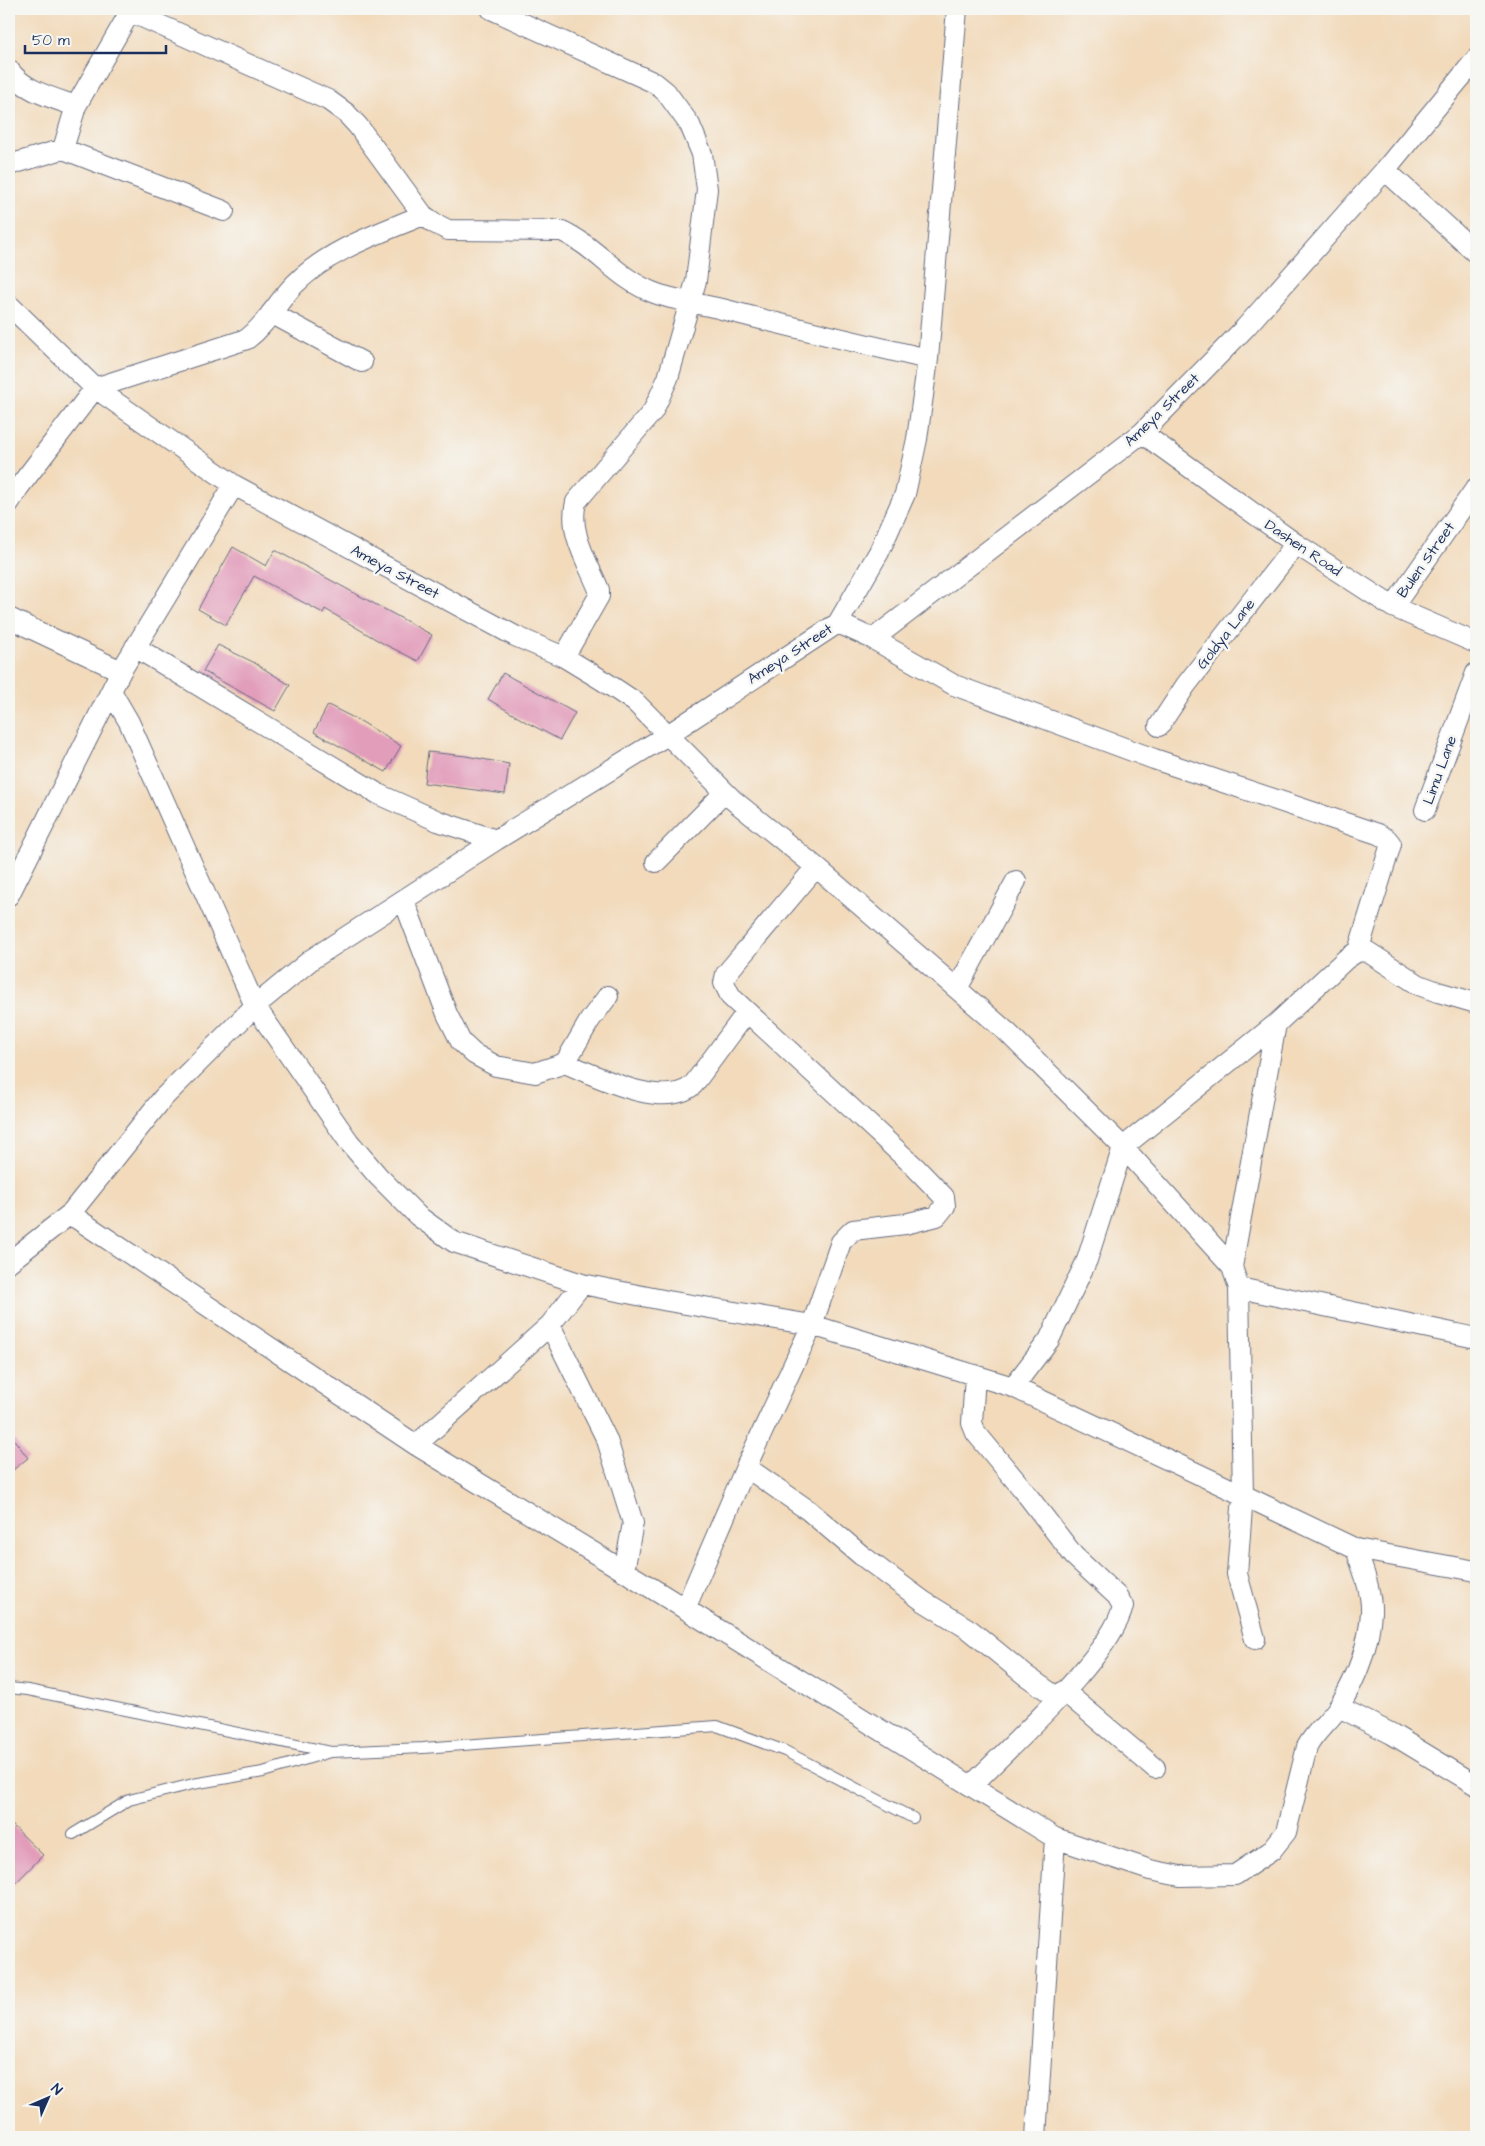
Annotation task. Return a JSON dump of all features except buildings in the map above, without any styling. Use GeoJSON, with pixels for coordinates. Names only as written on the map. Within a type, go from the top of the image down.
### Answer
{"type":"FeatureCollection","features":[{"type":"Feature","properties":{"kind":"street"},"geometry":{"type":"LineString","coordinates":[[491,9],[655,83],[666,92],[690,125],[702,154],[707,190],[696,281],[668,378],[653,410],[576,502],[573,515],[575,532],[599,590],[595,604],[564,657]]}},
{"type":"Feature","properties":{"kind":"street"},"geometry":{"type":"LineString","coordinates":[[838,622],[879,552],[905,494],[918,439],[928,359],[957,9]]}},
{"type":"Feature","properties":{"kind":"street"},"geometry":{"type":"LineString","coordinates":[[63,149],[76,106],[127,10],[328,100],[346,113],[358,126],[423,214],[448,230],[562,231],[579,239],[602,256],[620,275],[651,292],[928,359]]}},
{"type":"Feature","properties":{"kind":"street","name":"Ameya Street"},"geometry":{"type":"LineString","coordinates":[[9,305],[95,388],[234,485],[515,636],[564,657],[635,702],[669,734],[838,622],[873,639],[1142,433],[1245,328],[1385,170],[1476,59]]}},
{"type":"Feature","properties":{"kind":"street"},"geometry":{"type":"LineString","coordinates":[[9,70],[19,81],[36,92],[76,106]]}},
{"type":"Feature","properties":{"kind":"street"},"geometry":{"type":"LineString","coordinates":[[9,165],[63,149],[224,211]]}},
{"type":"Feature","properties":{"kind":"street"},"geometry":{"type":"LineString","coordinates":[[1385,170],[1476,253]]}},
{"type":"Feature","properties":{"kind":"street"},"geometry":{"type":"LineString","coordinates":[[9,503],[95,388],[247,339],[259,330],[295,284],[328,258],[423,214]]}},
{"type":"Feature","properties":{"kind":"street"},"geometry":{"type":"LineString","coordinates":[[271,313],[362,362]]}},
{"type":"Feature","properties":{"kind":"street","name":"Dashen Road"},"geometry":{"type":"LineString","coordinates":[[1142,433],[1296,544],[1393,607],[1476,644]]}},
{"type":"Feature","properties":{"kind":"street"},"geometry":{"type":"LineString","coordinates":[[9,895],[121,671],[234,485]]}},
{"type":"Feature","properties":{"kind":"street","name":"Bulen Street"},"geometry":{"type":"LineString","coordinates":[[1393,607],[1476,488]]}},
{"type":"Feature","properties":{"kind":"street","name":"Goldya Lane"},"geometry":{"type":"LineString","coordinates":[[1159,726],[1186,685],[1296,544]]}},
{"type":"Feature","properties":{"kind":"street"},"geometry":{"type":"LineString","coordinates":[[9,618],[121,671]]}},
{"type":"Feature","properties":{"kind":"street"},"geometry":{"type":"LineString","coordinates":[[873,639],[954,686],[1154,758],[1378,834],[1387,839],[1391,844],[1358,951],[1276,1024],[1123,1147],[1087,1260],[1049,1340],[1013,1387]]}},
{"type":"Feature","properties":{"kind":"street"},"geometry":{"type":"LineString","coordinates":[[135,647],[380,795],[438,821],[496,840]]}},
{"type":"Feature","properties":{"kind":"street","name":"Limu Lane"},"geometry":{"type":"LineString","coordinates":[[1425,810],[1476,673]]}},
{"type":"Feature","properties":{"kind":"street"},"geometry":{"type":"LineString","coordinates":[[111,691],[129,722],[255,1006],[349,1142],[378,1176],[418,1216],[454,1242],[582,1284],[668,1302],[812,1325],[1013,1387],[1356,1549],[1476,1571]]}},
{"type":"Feature","properties":{"kind":"street"},"geometry":{"type":"LineString","coordinates":[[9,1262],[70,1214],[163,1098],[255,1006],[312,960],[496,840],[669,734],[724,792],[958,987],[1008,1033],[1123,1147],[1232,1268],[1239,1288],[1242,1495],[1238,1574],[1255,1639]]}},
{"type":"Feature","properties":{"kind":"street"},"geometry":{"type":"LineString","coordinates":[[656,862],[724,792]]}},
{"type":"Feature","properties":{"kind":"street"},"geometry":{"type":"LineString","coordinates":[[685,1609],[746,1467],[812,1325],[840,1242],[853,1230],[905,1224],[937,1216],[945,1206],[944,1197],[915,1167],[731,997],[724,983],[726,974],[816,867]]}},
{"type":"Feature","properties":{"kind":"street"},"geometry":{"type":"LineString","coordinates":[[958,987],[1016,881]]}},
{"type":"Feature","properties":{"kind":"street"},"geometry":{"type":"LineString","coordinates":[[404,901],[447,1014],[462,1042],[474,1054],[496,1066],[535,1074],[565,1063],[590,1020],[608,996]]}},
{"type":"Feature","properties":{"kind":"street"},"geometry":{"type":"LineString","coordinates":[[1358,951],[1368,952],[1419,985],[1476,1003]]}},
{"type":"Feature","properties":{"kind":"street"},"geometry":{"type":"LineString","coordinates":[[565,1063],[618,1085],[664,1096],[685,1092],[699,1078],[748,1012]]}},
{"type":"Feature","properties":{"kind":"street"},"geometry":{"type":"LineString","coordinates":[[1232,1268],[1276,1024]]}},
{"type":"Feature","properties":{"kind":"street"},"geometry":{"type":"LineString","coordinates":[[70,1214],[416,1446],[624,1571],[1055,1838],[1150,1870],[1180,1876],[1235,1875],[1271,1851],[1286,1832],[1307,1747],[1311,1738],[1339,1706],[1362,1662],[1371,1611],[1368,1585],[1356,1549]]}},
{"type":"Feature","properties":{"kind":"street"},"geometry":{"type":"LineString","coordinates":[[416,1446],[550,1325],[582,1284]]}},
{"type":"Feature","properties":{"kind":"street"},"geometry":{"type":"LineString","coordinates":[[1239,1288],[1476,1338]]}},
{"type":"Feature","properties":{"kind":"street"},"geometry":{"type":"LineString","coordinates":[[550,1325],[606,1440],[633,1523],[624,1571]]}},
{"type":"Feature","properties":{"kind":"street"},"geometry":{"type":"LineString","coordinates":[[971,1786],[1061,1694],[1104,1644],[1121,1615],[1123,1606],[1117,1596],[1074,1556],[1021,1487],[976,1433],[972,1423],[975,1375]]}},
{"type":"Feature","properties":{"kind":"street"},"geometry":{"type":"LineString","coordinates":[[746,1467],[808,1510],[861,1555],[923,1600],[970,1630],[1025,1675],[1061,1694],[1155,1768]]}},
{"type":"Feature","properties":{"kind":"street"},"geometry":{"type":"LineString","coordinates":[[1339,1706],[1392,1734],[1476,1785]]}},
{"type":"Feature","properties":{"kind":"street"},"geometry":{"type":"LineString","coordinates":[[1036,2137],[1055,1838]]}},
{"type":"Feature","properties":{"kind":"lane"},"geometry":{"type":"LineString","coordinates":[[9,1688],[28,1690],[332,1752],[433,1748],[717,1726],[785,1751],[913,1818]]}},
{"type":"Feature","properties":{"kind":"lane"},"geometry":{"type":"LineString","coordinates":[[73,1834],[129,1800],[193,1784],[263,1772],[332,1752]]}}]}
